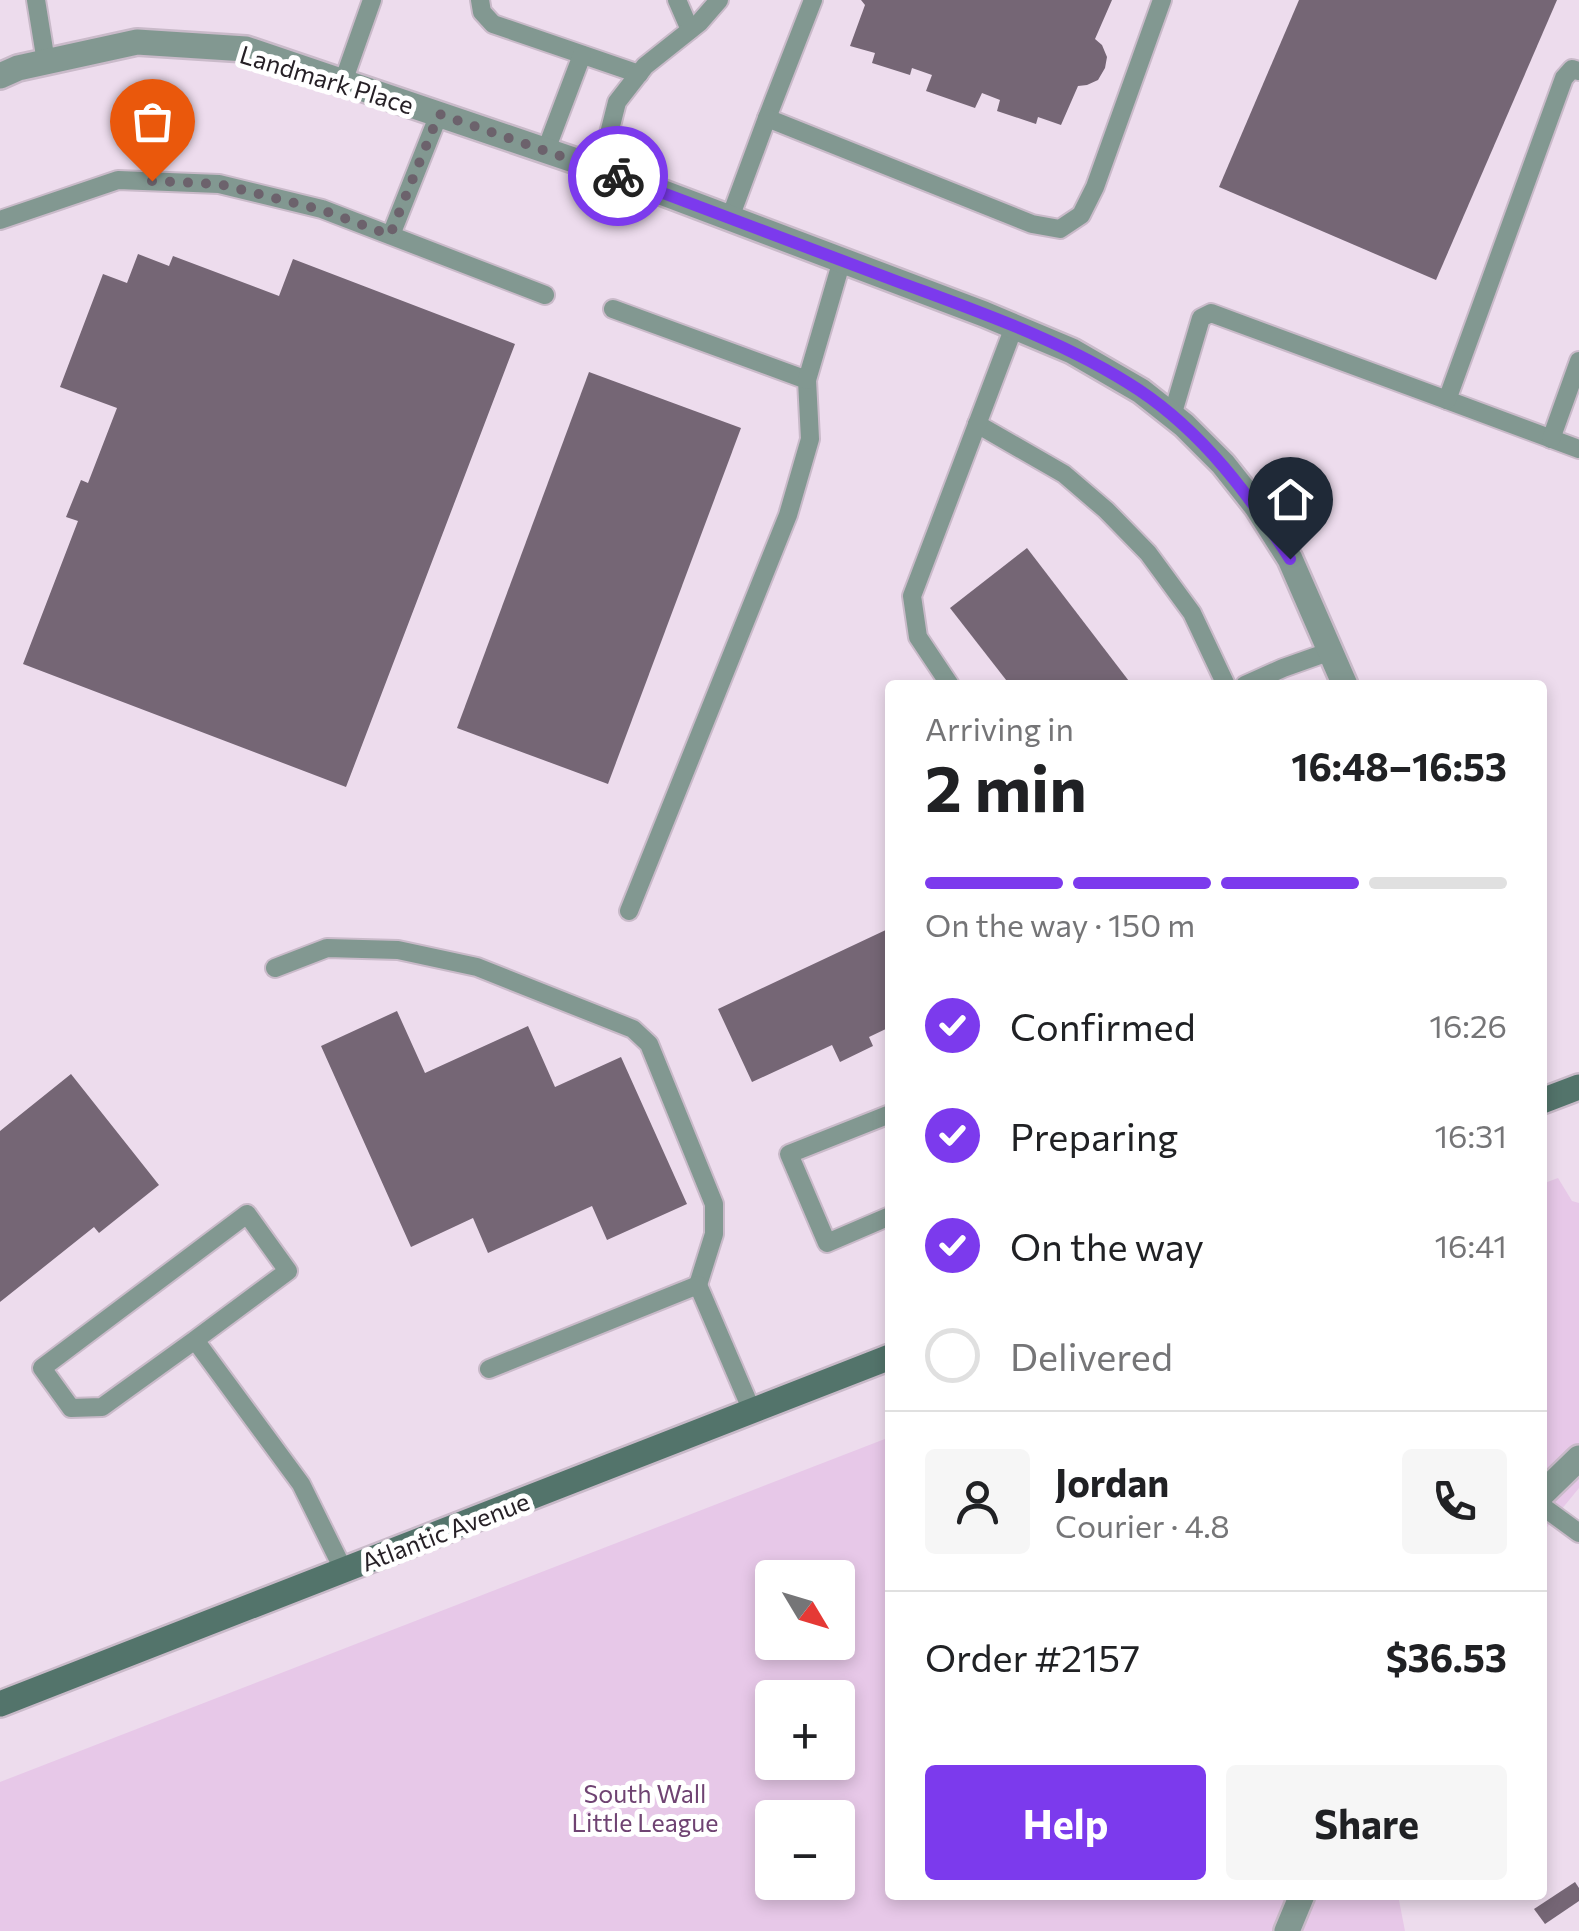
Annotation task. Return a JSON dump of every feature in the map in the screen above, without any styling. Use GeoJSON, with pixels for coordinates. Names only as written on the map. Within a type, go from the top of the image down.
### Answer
{"type":"FeatureCollection","features":[{"type":"Feature","properties":{"kind":"main road"},"geometry":{"type":"LineString","coordinates":[[1547,1099],[1579,1087]]}},
{"type":"Feature","properties":{"kind":"main road","name":"Atlantic Avenue"},"geometry":{"type":"LineString","coordinates":[[0,1704],[885,1359]]}},
{"type":"Feature","properties":{"kind":"street","name":"Landmark Place"},"geometry":{"type":"LineString","coordinates":[[0,76],[18,68],[137,42],[246,50],[600,169],[1072,350],[1140,391],[1223,464],[1257,506],[1290,559],[1343,680]]}},
{"type":"Feature","properties":{"kind":"street"},"geometry":{"type":"LineString","coordinates":[[1547,1490],[1578,1462]]}},
{"type":"Feature","properties":{"kind":"street"},"geometry":{"type":"LineString","coordinates":[[1287,1931],[1300,1900]]}},
{"type":"Feature","properties":{"kind":"lane"},"geometry":{"type":"LineString","coordinates":[[36,0],[46,62]]}},
{"type":"Feature","properties":{"kind":"lane"},"geometry":{"type":"LineString","coordinates":[[343,82],[372,0]]}},
{"type":"Feature","properties":{"kind":"lane"},"geometry":{"type":"LineString","coordinates":[[480,0],[482,12],[493,24],[639,74]]}},
{"type":"Feature","properties":{"kind":"lane"},"geometry":{"type":"LineString","coordinates":[[677,0],[690,30]]}},
{"type":"Feature","properties":{"kind":"lane"},"geometry":{"type":"LineString","coordinates":[[600,169],[617,102],[645,66],[690,30],[719,0]]}},
{"type":"Feature","properties":{"kind":"lane"},"geometry":{"type":"LineString","coordinates":[[730,218],[813,0]]}},
{"type":"Feature","properties":{"kind":"lane"},"geometry":{"type":"LineString","coordinates":[[768,118],[1032,224],[1060,228],[1081,214],[1095,187],[1162,0]]}},
{"type":"Feature","properties":{"kind":"lane"},"geometry":{"type":"LineString","coordinates":[[546,150],[582,55]]}},
{"type":"Feature","properties":{"kind":"lane"},"geometry":{"type":"LineString","coordinates":[[1446,400],[1564,78],[1572,69],[1579,71]]}},
{"type":"Feature","properties":{"kind":"lane"},"geometry":{"type":"LineString","coordinates":[[390,235],[439,114]]}},
{"type":"Feature","properties":{"kind":"lane"},"geometry":{"type":"LineString","coordinates":[[0,220],[118,180],[219,184],[322,210],[545,296]]}},
{"type":"Feature","properties":{"kind":"lane"},"geometry":{"type":"LineString","coordinates":[[630,911],[788,515],[810,440],[807,380],[842,260]]}},
{"type":"Feature","properties":{"kind":"lane"},"geometry":{"type":"LineString","coordinates":[[612,309],[807,380]]}},
{"type":"Feature","properties":{"kind":"lane"},"geometry":{"type":"LineString","coordinates":[[1172,416],[1201,318],[1211,313],[1579,449]]}},
{"type":"Feature","properties":{"kind":"lane"},"geometry":{"type":"LineString","coordinates":[[947,680],[918,637],[912,596],[1014,326]]}},
{"type":"Feature","properties":{"kind":"lane"},"geometry":{"type":"LineString","coordinates":[[1551,439],[1579,361]]}},
{"type":"Feature","properties":{"kind":"lane"},"geometry":{"type":"LineString","coordinates":[[977,424],[1064,474],[1148,553],[1192,614],[1224,680]]}},
{"type":"Feature","properties":{"kind":"lane"},"geometry":{"type":"LineString","coordinates":[[1256,680],[1331,651]]}},
{"type":"Feature","properties":{"kind":"lane"},"geometry":{"type":"LineString","coordinates":[[275,968],[327,948],[398,950],[476,968],[633,1029],[649,1044],[714,1204],[714,1234],[698,1285],[752,1411]]}},
{"type":"Feature","properties":{"kind":"lane"},"geometry":{"type":"LineString","coordinates":[[885,1116],[790,1154],[827,1242],[885,1218]]}},
{"type":"Feature","properties":{"kind":"lane"},"geometry":{"type":"LineString","coordinates":[[247,1214],[288,1271],[195,1340],[102,1407],[71,1408],[42,1368],[247,1214]]}},
{"type":"Feature","properties":{"kind":"lane"},"geometry":{"type":"LineString","coordinates":[[489,1369],[698,1285]]}},
{"type":"Feature","properties":{"kind":"lane"},"geometry":{"type":"LineString","coordinates":[[195,1340],[301,1484],[344,1570]]}},
{"type":"Feature","properties":{"kind":"lane"},"geometry":{"type":"LineString","coordinates":[[1547,1510],[1579,1533]]}},
{"type":"Feature","properties":{"kind":"green space"},"geometry":{"type":"Polygon","coordinates":[[[1558,1178],[1572,1201],[1579,1203],[1579,1488],[1547,1527],[1547,1182],[1558,1178]]]}},
{"type":"Feature","properties":{"kind":"green space","name":"South Wall Little League"},"geometry":{"type":"Polygon","coordinates":[[[885,1439],[885,1900],[1399,1900],[1405,1931],[0,1931],[0,1782],[885,1439]]]}},
{"type":"Feature","properties":{"kind":"building"},"geometry":{"type":"Polygon","coordinates":[[[861,0],[1112,0],[1095,39],[1107,57],[1105,68],[1098,80],[1078,86],[1061,125],[1038,117],[1036,124],[997,111],[1000,100],[982,93],[975,108],[926,91],[932,75],[912,68],[910,75],[872,63],[875,53],[850,46],[865,5],[861,0]]]}},
{"type":"Feature","properties":{"kind":"building"},"geometry":{"type":"Polygon","coordinates":[[[1299,0],[1557,0],[1436,280],[1219,187],[1299,0]]]}},
{"type":"Feature","properties":{"kind":"building"},"geometry":{"type":"Polygon","coordinates":[[[138,254],[169,266],[173,256],[279,296],[293,259],[515,344],[346,787],[23,664],[78,521],[66,517],[81,480],[88,483],[117,408],[60,387],[103,274],[127,283],[138,254]]]}},
{"type":"Feature","properties":{"kind":"building"},"geometry":{"type":"Polygon","coordinates":[[[589,372],[741,428],[608,784],[457,728],[589,372]]]}},
{"type":"Feature","properties":{"kind":"building"},"geometry":{"type":"Polygon","coordinates":[[[1027,548],[1128,680],[1006,680],[950,608],[1027,548]]]}},
{"type":"Feature","properties":{"kind":"building"},"geometry":{"type":"Polygon","coordinates":[[[885,930],[885,1029],[869,1037],[873,1046],[840,1062],[832,1045],[752,1082],[718,1009],[885,930]]]}},
{"type":"Feature","properties":{"kind":"building"},"geometry":{"type":"Polygon","coordinates":[[[397,1011],[425,1073],[528,1026],[555,1087],[621,1057],[687,1204],[607,1240],[592,1206],[488,1253],[473,1218],[411,1247],[321,1046],[397,1011]]]}},
{"type":"Feature","properties":{"kind":"building"},"geometry":{"type":"Polygon","coordinates":[[[71,1074],[159,1185],[99,1233],[94,1227],[0,1302],[0,1131],[71,1074]]]}},
{"type":"Feature","properties":{"kind":"building"},"geometry":{"type":"Polygon","coordinates":[[[1575,1882],[1579,1901],[1545,1924],[1534,1909],[1575,1882]]]}},
{"type":"Feature","properties":{"kind":"way so far"},"geometry":{"type":"LineString","coordinates":[[152,181],[219,184],[322,210],[390,235],[439,114],[618,176]]}},
{"type":"Feature","properties":{"kind":"route"},"geometry":{"type":"LineString","coordinates":[[618,176],[1072,350],[1140,391],[1184,425],[1257,506],[1290,559]]}}]}
